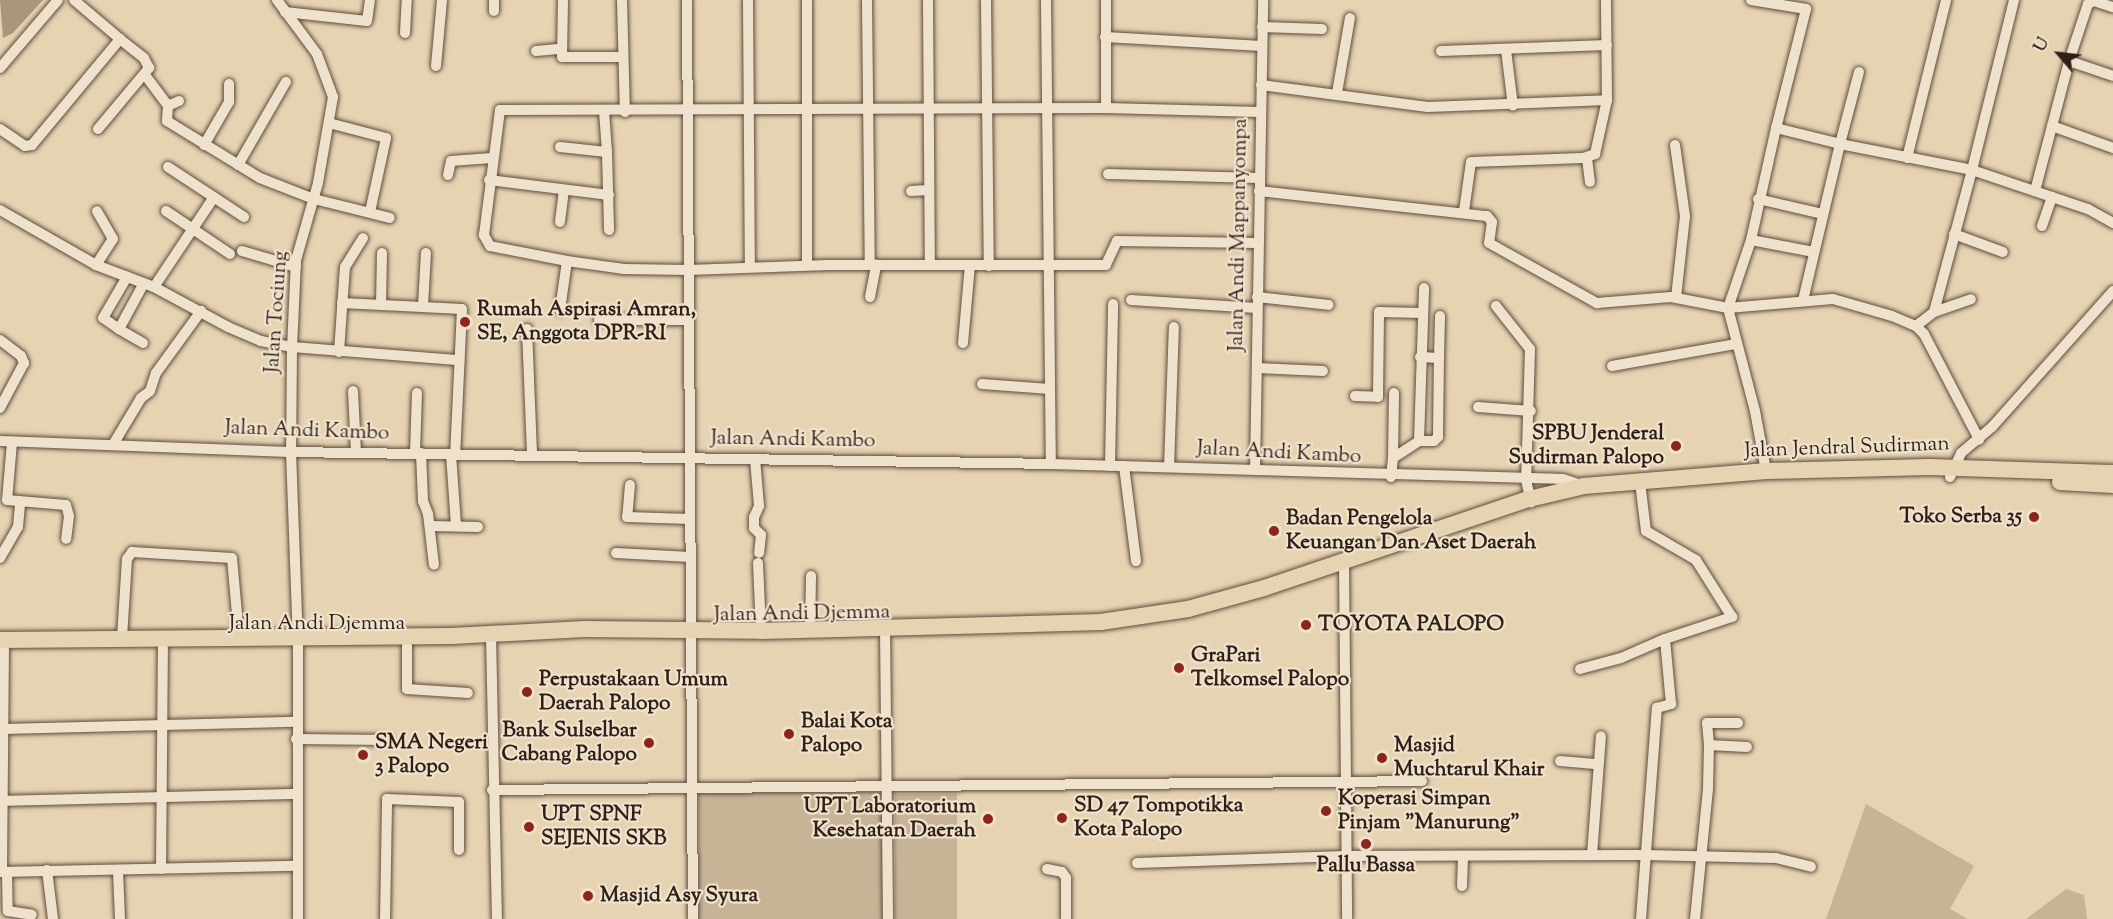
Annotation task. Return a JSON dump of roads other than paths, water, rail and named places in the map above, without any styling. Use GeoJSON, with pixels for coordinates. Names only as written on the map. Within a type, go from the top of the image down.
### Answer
{"type":"FeatureCollection","features":[{"type":"Feature","properties":{"kind":"highway","name":"Jalan Jendral Sudirman"},"geometry":{"type":"LineString","coordinates":[[1585,490],[1766,471],[1930,471],[2113,485]]}},
{"type":"Feature","properties":{"kind":"highway","name":"Jalan Jendral Sudirman"},"geometry":{"type":"LineString","coordinates":[[1585,490],[1641,489],[1930,471]]}},
{"type":"Feature","properties":{"kind":"highway","name":"Jalan Jendral Sudirman"},"geometry":{"type":"LineString","coordinates":[[1951,472],[2113,473]]}},
{"type":"Feature","properties":{"kind":"highway","name":"Jalan Andi Djemma"},"geometry":{"type":"LineString","coordinates":[[2,645],[122,638],[239,636],[298,642],[407,646],[584,629],[690,635],[886,632],[1143,618],[1264,588],[1345,564],[1531,502],[1585,490]]}},
{"type":"Feature","properties":{"kind":"highway","name":"Jalan Andi Djemma"},"geometry":{"type":"LineString","coordinates":[[690,635],[810,630],[886,632]]}},
{"type":"Feature","properties":{"kind":"highway","name":"Jalan Andi Djemma"},"geometry":{"type":"LineString","coordinates":[[2,645],[163,648],[298,642],[491,639]]}},
{"type":"Feature","properties":{"kind":"street"},"geometry":{"type":"LineString","coordinates":[[1,66],[58,0]]}},
{"type":"Feature","properties":{"kind":"street"},"geometry":{"type":"LineString","coordinates":[[74,0],[149,64],[145,75],[98,129]]}},
{"type":"Feature","properties":{"kind":"street","name":"Jalan Tociung"},"geometry":{"type":"LineString","coordinates":[[277,0],[317,54],[326,72],[333,97],[314,199],[296,267],[292,347],[291,452],[298,642],[296,722],[298,919]]}},
{"type":"Feature","properties":{"kind":"street"},"geometry":{"type":"LineString","coordinates":[[285,12],[367,21],[370,0]]}},
{"type":"Feature","properties":{"kind":"street"},"geometry":{"type":"LineString","coordinates":[[405,33],[407,0]]}},
{"type":"Feature","properties":{"kind":"street"},"geometry":{"type":"LineString","coordinates":[[436,66],[442,0]]}},
{"type":"Feature","properties":{"kind":"street"},"geometry":{"type":"LineString","coordinates":[[563,0],[561,49],[564,57],[623,57]]}},
{"type":"Feature","properties":{"kind":"street"},"geometry":{"type":"LineString","coordinates":[[622,0],[625,112]]}},
{"type":"Feature","properties":{"kind":"street"},"geometry":{"type":"LineString","coordinates":[[687,0],[693,919]]}},
{"type":"Feature","properties":{"kind":"street"},"geometry":{"type":"LineString","coordinates":[[747,0],[750,266]]}},
{"type":"Feature","properties":{"kind":"street"},"geometry":{"type":"LineString","coordinates":[[807,0],[807,265]]}},
{"type":"Feature","properties":{"kind":"street"},"geometry":{"type":"LineString","coordinates":[[867,0],[867,110],[873,265],[870,297]]}},
{"type":"Feature","properties":{"kind":"street"},"geometry":{"type":"LineString","coordinates":[[928,0],[930,265]]}},
{"type":"Feature","properties":{"kind":"street"},"geometry":{"type":"LineString","coordinates":[[986,0],[989,266]]}},
{"type":"Feature","properties":{"kind":"street"},"geometry":{"type":"LineString","coordinates":[[1046,0],[1051,464]]}},
{"type":"Feature","properties":{"kind":"street"},"geometry":{"type":"LineString","coordinates":[[1106,0],[1106,108]]}},
{"type":"Feature","properties":{"kind":"street","name":"Jalan Andi Mappanyompa"},"geometry":{"type":"LineString","coordinates":[[1255,470],[1257,243],[1263,0]]}},
{"type":"Feature","properties":{"kind":"street"},"geometry":{"type":"LineString","coordinates":[[1464,210],[1471,162],[1587,158],[1597,151],[1607,100],[1606,0]]}},
{"type":"Feature","properties":{"kind":"street"},"geometry":{"type":"LineString","coordinates":[[1751,0],[1807,5],[1758,199],[1751,240],[1728,308],[1735,344],[1755,411],[1766,471]]}},
{"type":"Feature","properties":{"kind":"street"},"geometry":{"type":"LineString","coordinates":[[1907,158],[1946,0]]}},
{"type":"Feature","properties":{"kind":"street"},"geometry":{"type":"LineString","coordinates":[[1934,312],[2014,0]]}},
{"type":"Feature","properties":{"kind":"street"},"geometry":{"type":"LineString","coordinates":[[2035,191],[2069,61],[2088,4],[2094,1],[2113,7]]}},
{"type":"Feature","properties":{"kind":"street"},"geometry":{"type":"LineString","coordinates":[[1337,93],[1350,18]]}},
{"type":"Feature","properties":{"kind":"street"},"geometry":{"type":"LineString","coordinates":[[1262,27],[1322,29]]}},
{"type":"Feature","properties":{"kind":"street"},"geometry":{"type":"LineString","coordinates":[[1105,37],[1262,46]]}},
{"type":"Feature","properties":{"kind":"street"},"geometry":{"type":"LineString","coordinates":[[0,129],[25,146],[33,145],[120,39]]}},
{"type":"Feature","properties":{"kind":"street"},"geometry":{"type":"LineString","coordinates":[[1441,51],[1607,45]]}},
{"type":"Feature","properties":{"kind":"street"},"geometry":{"type":"LineString","coordinates":[[536,51],[561,49]]}},
{"type":"Feature","properties":{"kind":"street"},"geometry":{"type":"LineString","coordinates":[[1506,50],[1513,106]]}},
{"type":"Feature","properties":{"kind":"street"},"geometry":{"type":"LineString","coordinates":[[2069,61],[2113,76]]}},
{"type":"Feature","properties":{"kind":"street"},"geometry":{"type":"LineString","coordinates":[[1803,301],[1822,214],[1859,72]]}},
{"type":"Feature","properties":{"kind":"street"},"geometry":{"type":"LineString","coordinates":[[145,75],[168,106],[167,121],[238,165],[268,182],[314,199],[390,218]]}},
{"type":"Feature","properties":{"kind":"street"},"geometry":{"type":"LineString","coordinates":[[238,165],[286,82]]}},
{"type":"Feature","properties":{"kind":"street"},"geometry":{"type":"LineString","coordinates":[[204,144],[230,102],[229,84]]}},
{"type":"Feature","properties":{"kind":"street"},"geometry":{"type":"LineString","coordinates":[[1261,85],[1337,93],[1428,107],[1513,106],[1607,100]]}},
{"type":"Feature","properties":{"kind":"street"},"geometry":{"type":"LineString","coordinates":[[168,106],[179,101]]}},
{"type":"Feature","properties":{"kind":"street"},"geometry":{"type":"LineString","coordinates":[[1257,243],[1117,241],[1106,265],[807,265],[688,270],[624,269],[567,261],[488,245],[484,235],[489,180],[500,110],[625,112],[687,108],[867,110],[1106,108],[1260,112]]}},
{"type":"Feature","properties":{"kind":"street"},"geometry":{"type":"LineString","coordinates":[[604,111],[609,230]]}},
{"type":"Feature","properties":{"kind":"street"},"geometry":{"type":"LineString","coordinates":[[329,123],[386,138],[370,212]]}},
{"type":"Feature","properties":{"kind":"street"},"geometry":{"type":"LineString","coordinates":[[2052,126],[2113,148]]}},
{"type":"Feature","properties":{"kind":"street"},"geometry":{"type":"LineString","coordinates":[[1776,128],[1840,144],[1972,170],[2052,196],[2113,223]]}},
{"type":"Feature","properties":{"kind":"street"},"geometry":{"type":"LineString","coordinates":[[1675,145],[1685,216],[1676,297]]}},
{"type":"Feature","properties":{"kind":"street"},"geometry":{"type":"LineString","coordinates":[[560,147],[607,152]]}},
{"type":"Feature","properties":{"kind":"street"},"geometry":{"type":"LineString","coordinates":[[448,175],[451,161],[492,158]]}},
{"type":"Feature","properties":{"kind":"street"},"geometry":{"type":"LineString","coordinates":[[1587,158],[1590,182]]}},
{"type":"Feature","properties":{"kind":"street"},"geometry":{"type":"LineString","coordinates":[[168,167],[244,217]]}},
{"type":"Feature","properties":{"kind":"street"},"geometry":{"type":"LineString","coordinates":[[1108,174],[1259,178]]}},
{"type":"Feature","properties":{"kind":"street"},"geometry":{"type":"LineString","coordinates":[[489,180],[609,195]]}},
{"type":"Feature","properties":{"kind":"street"},"geometry":{"type":"LineString","coordinates":[[910,191],[929,190]]}},
{"type":"Feature","properties":{"kind":"street"},"geometry":{"type":"LineString","coordinates":[[560,222],[564,191]]}},
{"type":"Feature","properties":{"kind":"street"},"geometry":{"type":"LineString","coordinates":[[1259,191],[1464,210],[1491,219],[1489,243],[1593,302],[1676,297],[1728,308],[1803,301],[1846,300],[1916,326],[1928,340],[1979,439]]}},
{"type":"Feature","properties":{"kind":"street"},"geometry":{"type":"LineString","coordinates":[[2042,226],[2052,196]]}},
{"type":"Feature","properties":{"kind":"street"},"geometry":{"type":"LineString","coordinates":[[119,329],[214,197]]}},
{"type":"Feature","properties":{"kind":"street"},"geometry":{"type":"LineString","coordinates":[[1758,199],[1822,214]]}},
{"type":"Feature","properties":{"kind":"street"},"geometry":{"type":"LineString","coordinates":[[0,210],[96,265],[149,285],[247,336],[292,347],[459,360]]}},
{"type":"Feature","properties":{"kind":"street"},"geometry":{"type":"LineString","coordinates":[[96,265],[113,238],[97,211]]}},
{"type":"Feature","properties":{"kind":"street"},"geometry":{"type":"LineString","coordinates":[[166,211],[230,254]]}},
{"type":"Feature","properties":{"kind":"street"},"geometry":{"type":"LineString","coordinates":[[1954,234],[2003,252]]}},
{"type":"Feature","properties":{"kind":"street"},"geometry":{"type":"LineString","coordinates":[[339,352],[345,267],[363,238]]}},
{"type":"Feature","properties":{"kind":"street"},"geometry":{"type":"LineString","coordinates":[[1751,240],[1814,252]]}},
{"type":"Feature","properties":{"kind":"street"},"geometry":{"type":"LineString","coordinates":[[242,251],[296,267]]}},
{"type":"Feature","properties":{"kind":"street"},"geometry":{"type":"LineString","coordinates":[[423,306],[426,253]]}},
{"type":"Feature","properties":{"kind":"street"},"geometry":{"type":"LineString","coordinates":[[381,304],[382,254]]}},
{"type":"Feature","properties":{"kind":"street"},"geometry":{"type":"LineString","coordinates":[[560,310],[567,261]]}},
{"type":"Feature","properties":{"kind":"street"},"geometry":{"type":"LineString","coordinates":[[963,343],[970,266]]}},
{"type":"Feature","properties":{"kind":"street"},"geometry":{"type":"LineString","coordinates":[[127,277],[103,318],[143,343]]}},
{"type":"Feature","properties":{"kind":"street"},"geometry":{"type":"LineString","coordinates":[[1419,441],[1424,288]]}},
{"type":"Feature","properties":{"kind":"street"},"geometry":{"type":"LineString","coordinates":[[1951,472],[1961,453],[1979,439],[2113,291]]}},
{"type":"Feature","properties":{"kind":"street"},"geometry":{"type":"LineString","coordinates":[[1916,326],[1934,312],[1971,299]]}},
{"type":"Feature","properties":{"kind":"street"},"geometry":{"type":"LineString","coordinates":[[1131,300],[1329,305]]}},
{"type":"Feature","properties":{"kind":"street"},"geometry":{"type":"LineString","coordinates":[[342,303],[462,309],[453,454],[456,526]]}},
{"type":"Feature","properties":{"kind":"street"},"geometry":{"type":"LineString","coordinates":[[1110,466],[1113,304]]}},
{"type":"Feature","properties":{"kind":"street"},"geometry":{"type":"LineString","coordinates":[[1496,306],[1530,350],[1531,411],[1526,480],[1531,502]]}},
{"type":"Feature","properties":{"kind":"street"},"geometry":{"type":"LineString","coordinates":[[114,443],[141,398],[150,391],[156,373],[201,311]]}},
{"type":"Feature","properties":{"kind":"street"},"geometry":{"type":"LineString","coordinates":[[1355,396],[1378,397],[1379,312],[1422,313]]}},
{"type":"Feature","properties":{"kind":"street"},"geometry":{"type":"LineString","coordinates":[[1393,458],[1419,441],[1438,438],[1440,315]]}},
{"type":"Feature","properties":{"kind":"street"},"geometry":{"type":"LineString","coordinates":[[599,320],[688,320]]}},
{"type":"Feature","properties":{"kind":"street"},"geometry":{"type":"LineString","coordinates":[[1169,467],[1174,327]]}},
{"type":"Feature","properties":{"kind":"street"},"geometry":{"type":"LineString","coordinates":[[527,329],[532,456]]}},
{"type":"Feature","properties":{"kind":"street"},"geometry":{"type":"LineString","coordinates":[[0,340],[21,356],[24,363],[1,401]]}},
{"type":"Feature","properties":{"kind":"street"},"geometry":{"type":"LineString","coordinates":[[1612,366],[1735,344]]}},
{"type":"Feature","properties":{"kind":"street"},"geometry":{"type":"LineString","coordinates":[[1420,357],[1439,358]]}},
{"type":"Feature","properties":{"kind":"street"},"geometry":{"type":"LineString","coordinates":[[1257,368],[1323,371]]}},
{"type":"Feature","properties":{"kind":"street"},"geometry":{"type":"LineString","coordinates":[[982,384],[1050,389]]}},
{"type":"Feature","properties":{"kind":"street"},"geometry":{"type":"LineString","coordinates":[[353,391],[356,453]]}},
{"type":"Feature","properties":{"kind":"street"},"geometry":{"type":"LineString","coordinates":[[417,393],[418,453],[423,501],[430,526],[434,565]]}},
{"type":"Feature","properties":{"kind":"street"},"geometry":{"type":"LineString","coordinates":[[1391,477],[1394,393]]}},
{"type":"Feature","properties":{"kind":"street"},"geometry":{"type":"LineString","coordinates":[[1478,407],[1531,411]]}},
{"type":"Feature","properties":{"kind":"street","name":"Jalan Andi Kambo"},"geometry":{"type":"LineString","coordinates":[[0,441],[114,443],[291,452],[1051,464],[1391,477],[1563,479],[1585,490]]}},
{"type":"Feature","properties":{"kind":"street"},"geometry":{"type":"LineString","coordinates":[[12,442],[8,500],[66,505],[69,516],[66,539]]}},
{"type":"Feature","properties":{"kind":"street"},"geometry":{"type":"LineString","coordinates":[[755,459],[759,506],[754,517],[754,528],[761,535],[758,558],[761,631]]}},
{"type":"Feature","properties":{"kind":"street"},"geometry":{"type":"LineString","coordinates":[[1124,466],[1136,561]]}},
{"type":"Feature","properties":{"kind":"street"},"geometry":{"type":"LineString","coordinates":[[630,485],[628,518],[690,519]]}},
{"type":"Feature","properties":{"kind":"street"},"geometry":{"type":"LineString","coordinates":[[1580,669],[1621,658],[1665,639],[1728,620],[1732,615],[1696,560],[1646,531],[1641,489]]}},
{"type":"Feature","properties":{"kind":"street"},"geometry":{"type":"LineString","coordinates":[[0,558],[16,531],[20,502]]}},
{"type":"Feature","properties":{"kind":"street"},"geometry":{"type":"LineString","coordinates":[[430,526],[478,527]]}},
{"type":"Feature","properties":{"kind":"street"},"geometry":{"type":"LineString","coordinates":[[122,638],[127,559],[132,552],[232,558],[239,636]]}},
{"type":"Feature","properties":{"kind":"street"},"geometry":{"type":"LineString","coordinates":[[616,553],[690,557]]}},
{"type":"Feature","properties":{"kind":"street"},"geometry":{"type":"LineString","coordinates":[[1345,564],[1347,919]]}},
{"type":"Feature","properties":{"kind":"street"},"geometry":{"type":"LineString","coordinates":[[810,630],[811,576]]}},
{"type":"Feature","properties":{"kind":"street"},"geometry":{"type":"LineString","coordinates":[[886,632],[888,919]]}},
{"type":"Feature","properties":{"kind":"street"},"geometry":{"type":"LineString","coordinates":[[491,639],[492,790],[497,919]]}},
{"type":"Feature","properties":{"kind":"street"},"geometry":{"type":"LineString","coordinates":[[1641,919],[1658,708],[1671,703],[1665,639]]}},
{"type":"Feature","properties":{"kind":"street"},"geometry":{"type":"LineString","coordinates":[[2,645],[3,872],[9,911],[32,915]]}},
{"type":"Feature","properties":{"kind":"street"},"geometry":{"type":"LineString","coordinates":[[407,646],[407,689],[468,693]]}},
{"type":"Feature","properties":{"kind":"street"},"geometry":{"type":"LineString","coordinates":[[161,869],[163,648]]}},
{"type":"Feature","properties":{"kind":"street"},"geometry":{"type":"LineString","coordinates":[[3,729],[296,722]]}},
{"type":"Feature","properties":{"kind":"street"},"geometry":{"type":"LineString","coordinates":[[1695,919],[1709,745],[1707,723],[1738,723]]}},
{"type":"Feature","properties":{"kind":"street"},"geometry":{"type":"LineString","coordinates":[[1592,855],[1601,736]]}},
{"type":"Feature","properties":{"kind":"street"},"geometry":{"type":"LineString","coordinates":[[296,739],[388,740]]}},
{"type":"Feature","properties":{"kind":"street"},"geometry":{"type":"LineString","coordinates":[[1709,745],[1747,747]]}},
{"type":"Feature","properties":{"kind":"street"},"geometry":{"type":"LineString","coordinates":[[1560,761],[1598,764]]}},
{"type":"Feature","properties":{"kind":"street"},"geometry":{"type":"LineString","coordinates":[[492,790],[1347,784],[1422,781]]}},
{"type":"Feature","properties":{"kind":"street"},"geometry":{"type":"LineString","coordinates":[[3,801],[297,794]]}},
{"type":"Feature","properties":{"kind":"street"},"geometry":{"type":"LineString","coordinates":[[385,919],[387,799],[459,802],[459,850]]}},
{"type":"Feature","properties":{"kind":"street"},"geometry":{"type":"LineString","coordinates":[[1137,863],[1345,856],[1645,855],[1776,858],[1810,867]]}},
{"type":"Feature","properties":{"kind":"street"},"geometry":{"type":"LineString","coordinates":[[1462,886],[1463,856]]}},
{"type":"Feature","properties":{"kind":"street"},"geometry":{"type":"LineString","coordinates":[[3,872],[297,866]]}},
{"type":"Feature","properties":{"kind":"street"},"geometry":{"type":"LineString","coordinates":[[1047,869],[1062,872],[1066,878],[1066,919]]}},
{"type":"Feature","properties":{"kind":"street"},"geometry":{"type":"LineString","coordinates":[[47,870],[53,919]]}},
{"type":"Feature","properties":{"kind":"street"},"geometry":{"type":"LineString","coordinates":[[118,871],[120,919]]}},
{"type":"Feature","properties":{"kind":"place","name":"Rumah Aspirasi Amran, SE, Anggota DPR-RI"},"geometry":{"type":"Point","coordinates":[465,322]}},
{"type":"Feature","properties":{"kind":"place","name":"SPBU Jenderal Sudirman Palopo"},"geometry":{"type":"Point","coordinates":[1676,446]}},
{"type":"Feature","properties":{"kind":"place","name":"Toko Serba 35"},"geometry":{"type":"Point","coordinates":[2034,517]}},
{"type":"Feature","properties":{"kind":"place","name":"Badan Pengelola Keuangan Dan Aset Daerah"},"geometry":{"type":"Point","coordinates":[1274,531]}},
{"type":"Feature","properties":{"kind":"place","name":"TOYOTA PALOPO"},"geometry":{"type":"Point","coordinates":[1306,625]}},
{"type":"Feature","properties":{"kind":"place","name":"GraPari Telkomsel Palopo"},"geometry":{"type":"Point","coordinates":[1179,668]}},
{"type":"Feature","properties":{"kind":"place","name":"Perpustakaan Umum Daerah Palopo"},"geometry":{"type":"Point","coordinates":[527,692]}},
{"type":"Feature","properties":{"kind":"place","name":"Balai Kota Palopo"},"geometry":{"type":"Point","coordinates":[789,734]}},
{"type":"Feature","properties":{"kind":"place","name":"Bank Sulselbar Cabang Palopo"},"geometry":{"type":"Point","coordinates":[649,743]}},
{"type":"Feature","properties":{"kind":"place","name":"SMA Negeri 3 Palopo"},"geometry":{"type":"Point","coordinates":[363,755]}},
{"type":"Feature","properties":{"kind":"place","name":"Masjid Muchtarul Khair"},"geometry":{"type":"Point","coordinates":[1382,758]}},
{"type":"Feature","properties":{"kind":"place","name":"Koperasi Simpan Pinjam \"Manurung\""},"geometry":{"type":"Point","coordinates":[1326,811]}},
{"type":"Feature","properties":{"kind":"place","name":"SD 47 Tompotikka Kota Palopo"},"geometry":{"type":"Point","coordinates":[1062,818]}},
{"type":"Feature","properties":{"kind":"place","name":"UPT Laboratorium Kesehatan Daerah"},"geometry":{"type":"Point","coordinates":[988,819]}},
{"type":"Feature","properties":{"kind":"place","name":"UPT SPNF SEJENIS SKB"},"geometry":{"type":"Point","coordinates":[529,827]}},
{"type":"Feature","properties":{"kind":"place","name":"Pallu Bassa"},"geometry":{"type":"Point","coordinates":[1366,844]}},
{"type":"Feature","properties":{"kind":"place","name":"Masjid Asy Syura"},"geometry":{"type":"Point","coordinates":[588,896]}}]}
